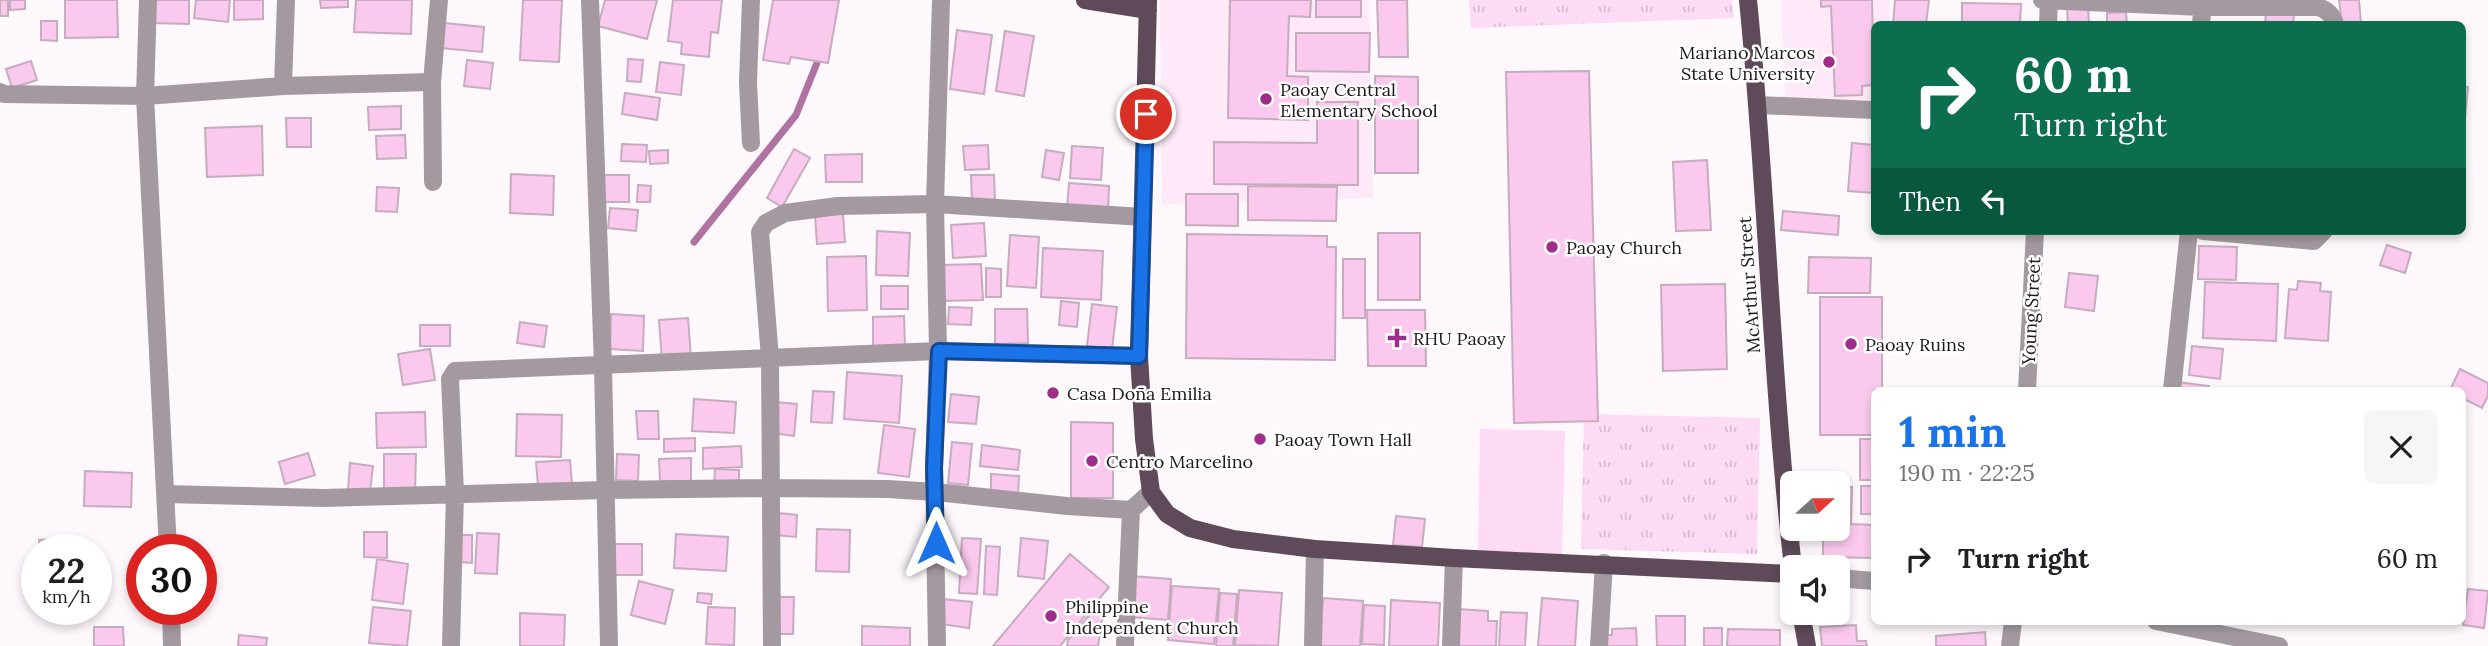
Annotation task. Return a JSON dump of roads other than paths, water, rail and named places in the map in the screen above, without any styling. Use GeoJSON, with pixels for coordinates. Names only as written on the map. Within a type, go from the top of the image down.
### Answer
{"type":"FeatureCollection","features":[{"type":"Feature","properties":{"kind":"main road"},"geometry":{"type":"LineString","coordinates":[[1084,0],[1148,5],[1139,356],[1144,439],[1151,492],[1167,514],[1190,528],[1233,539],[1315,549],[1780,572]]}},
{"type":"Feature","properties":{"kind":"main road","name":"McArthur Street"},"geometry":{"type":"LineString","coordinates":[[1748,0],[1759,105],[1783,480],[1792,555]]}},
{"type":"Feature","properties":{"kind":"main road"},"geometry":{"type":"LineString","coordinates":[[1803,625],[1807,646]]}},
{"type":"Feature","properties":{"kind":"street"},"geometry":{"type":"LineString","coordinates":[[148,0],[145,96],[167,534]]}},
{"type":"Feature","properties":{"kind":"street"},"geometry":{"type":"LineString","coordinates":[[284,86],[286,0]]}},
{"type":"Feature","properties":{"kind":"street"},"geometry":{"type":"LineString","coordinates":[[433,182],[432,82],[439,0]]}},
{"type":"Feature","properties":{"kind":"street"},"geometry":{"type":"LineString","coordinates":[[590,0],[603,366],[609,646]]}},
{"type":"Feature","properties":{"kind":"street"},"geometry":{"type":"LineString","coordinates":[[751,0],[748,83],[751,142]]}},
{"type":"Feature","properties":{"kind":"street"},"geometry":{"type":"LineString","coordinates":[[937,646],[934,468],[939,351],[935,204],[941,0]]}},
{"type":"Feature","properties":{"kind":"street"},"geometry":{"type":"LineString","coordinates":[[2042,0],[2202,11],[2318,7],[2326,9],[2333,21]]}},
{"type":"Feature","properties":{"kind":"street"},"geometry":{"type":"LineString","coordinates":[[2048,21],[2049,0]]}},
{"type":"Feature","properties":{"kind":"street"},"geometry":{"type":"LineString","coordinates":[[0,92],[145,96],[284,86],[432,82]]}},
{"type":"Feature","properties":{"kind":"street"},"geometry":{"type":"LineString","coordinates":[[1759,105],[1871,110]]}},
{"type":"Feature","properties":{"kind":"street"},"geometry":{"type":"LineString","coordinates":[[772,646],[770,358],[760,232],[766,223],[795,210],[838,206],[935,204],[1143,217]]}},
{"type":"Feature","properties":{"kind":"street","name":"Young Street"},"geometry":{"type":"LineString","coordinates":[[2027,387],[2035,235]]}},
{"type":"Feature","properties":{"kind":"street"},"geometry":{"type":"LineString","coordinates":[[2172,387],[2189,235]]}},
{"type":"Feature","properties":{"kind":"street"},"geometry":{"type":"LineString","coordinates":[[2247,235],[2314,241],[2320,235]]}},
{"type":"Feature","properties":{"kind":"street"},"geometry":{"type":"LineString","coordinates":[[451,646],[456,493],[450,379],[455,371],[939,351],[1139,356]]}},
{"type":"Feature","properties":{"kind":"street"},"geometry":{"type":"LineString","coordinates":[[166,494],[323,498],[771,488],[936,492],[1131,510]]}},
{"type":"Feature","properties":{"kind":"street"},"geometry":{"type":"LineString","coordinates":[[1125,646],[1131,510],[1151,492]]}},
{"type":"Feature","properties":{"kind":"street"},"geometry":{"type":"LineString","coordinates":[[1313,646],[1315,549]]}},
{"type":"Feature","properties":{"kind":"street"},"geometry":{"type":"LineString","coordinates":[[1451,646],[1454,558]]}},
{"type":"Feature","properties":{"kind":"street"},"geometry":{"type":"LineString","coordinates":[[1599,646],[1604,563]]}},
{"type":"Feature","properties":{"kind":"street"},"geometry":{"type":"LineString","coordinates":[[1850,579],[1871,581]]}},
{"type":"Feature","properties":{"kind":"street"},"geometry":{"type":"LineString","coordinates":[[171,625],[172,646]]}},
{"type":"Feature","properties":{"kind":"street"},"geometry":{"type":"LineString","coordinates":[[2010,646],[2013,625]]}},
{"type":"Feature","properties":{"kind":"street"},"geometry":{"type":"LineString","coordinates":[[2177,625],[2279,646]]}},
{"type":"Feature","properties":{"kind":"waterway"},"geometry":{"type":"LineString","coordinates":[[694,242],[796,115],[821,53]]}},
{"type":"Feature","properties":{"kind":"place","name":"Mariano Marcos State University"},"geometry":{"type":"Point","coordinates":[1829,62]}},
{"type":"Feature","properties":{"kind":"place","name":"Paoay Central Elementary School"},"geometry":{"type":"Point","coordinates":[1266,99]}},
{"type":"Feature","properties":{"kind":"place","name":"Paoay Church"},"geometry":{"type":"Point","coordinates":[1552,247]}},
{"type":"Feature","properties":{"kind":"place","name":"RHU Paoay"},"geometry":{"type":"Point","coordinates":[1397,338]}},
{"type":"Feature","properties":{"kind":"place","name":"Paoay Ruins"},"geometry":{"type":"Point","coordinates":[1851,344]}},
{"type":"Feature","properties":{"kind":"place","name":"Casa Doña Emilia"},"geometry":{"type":"Point","coordinates":[1053,393]}},
{"type":"Feature","properties":{"kind":"place","name":"Paoay Town Hall"},"geometry":{"type":"Point","coordinates":[1260,439]}},
{"type":"Feature","properties":{"kind":"place","name":"Centro Marcelino"},"geometry":{"type":"Point","coordinates":[1092,461]}},
{"type":"Feature","properties":{"kind":"place","name":"Philippine Independent Church"},"geometry":{"type":"Point","coordinates":[1051,616]}}]}
